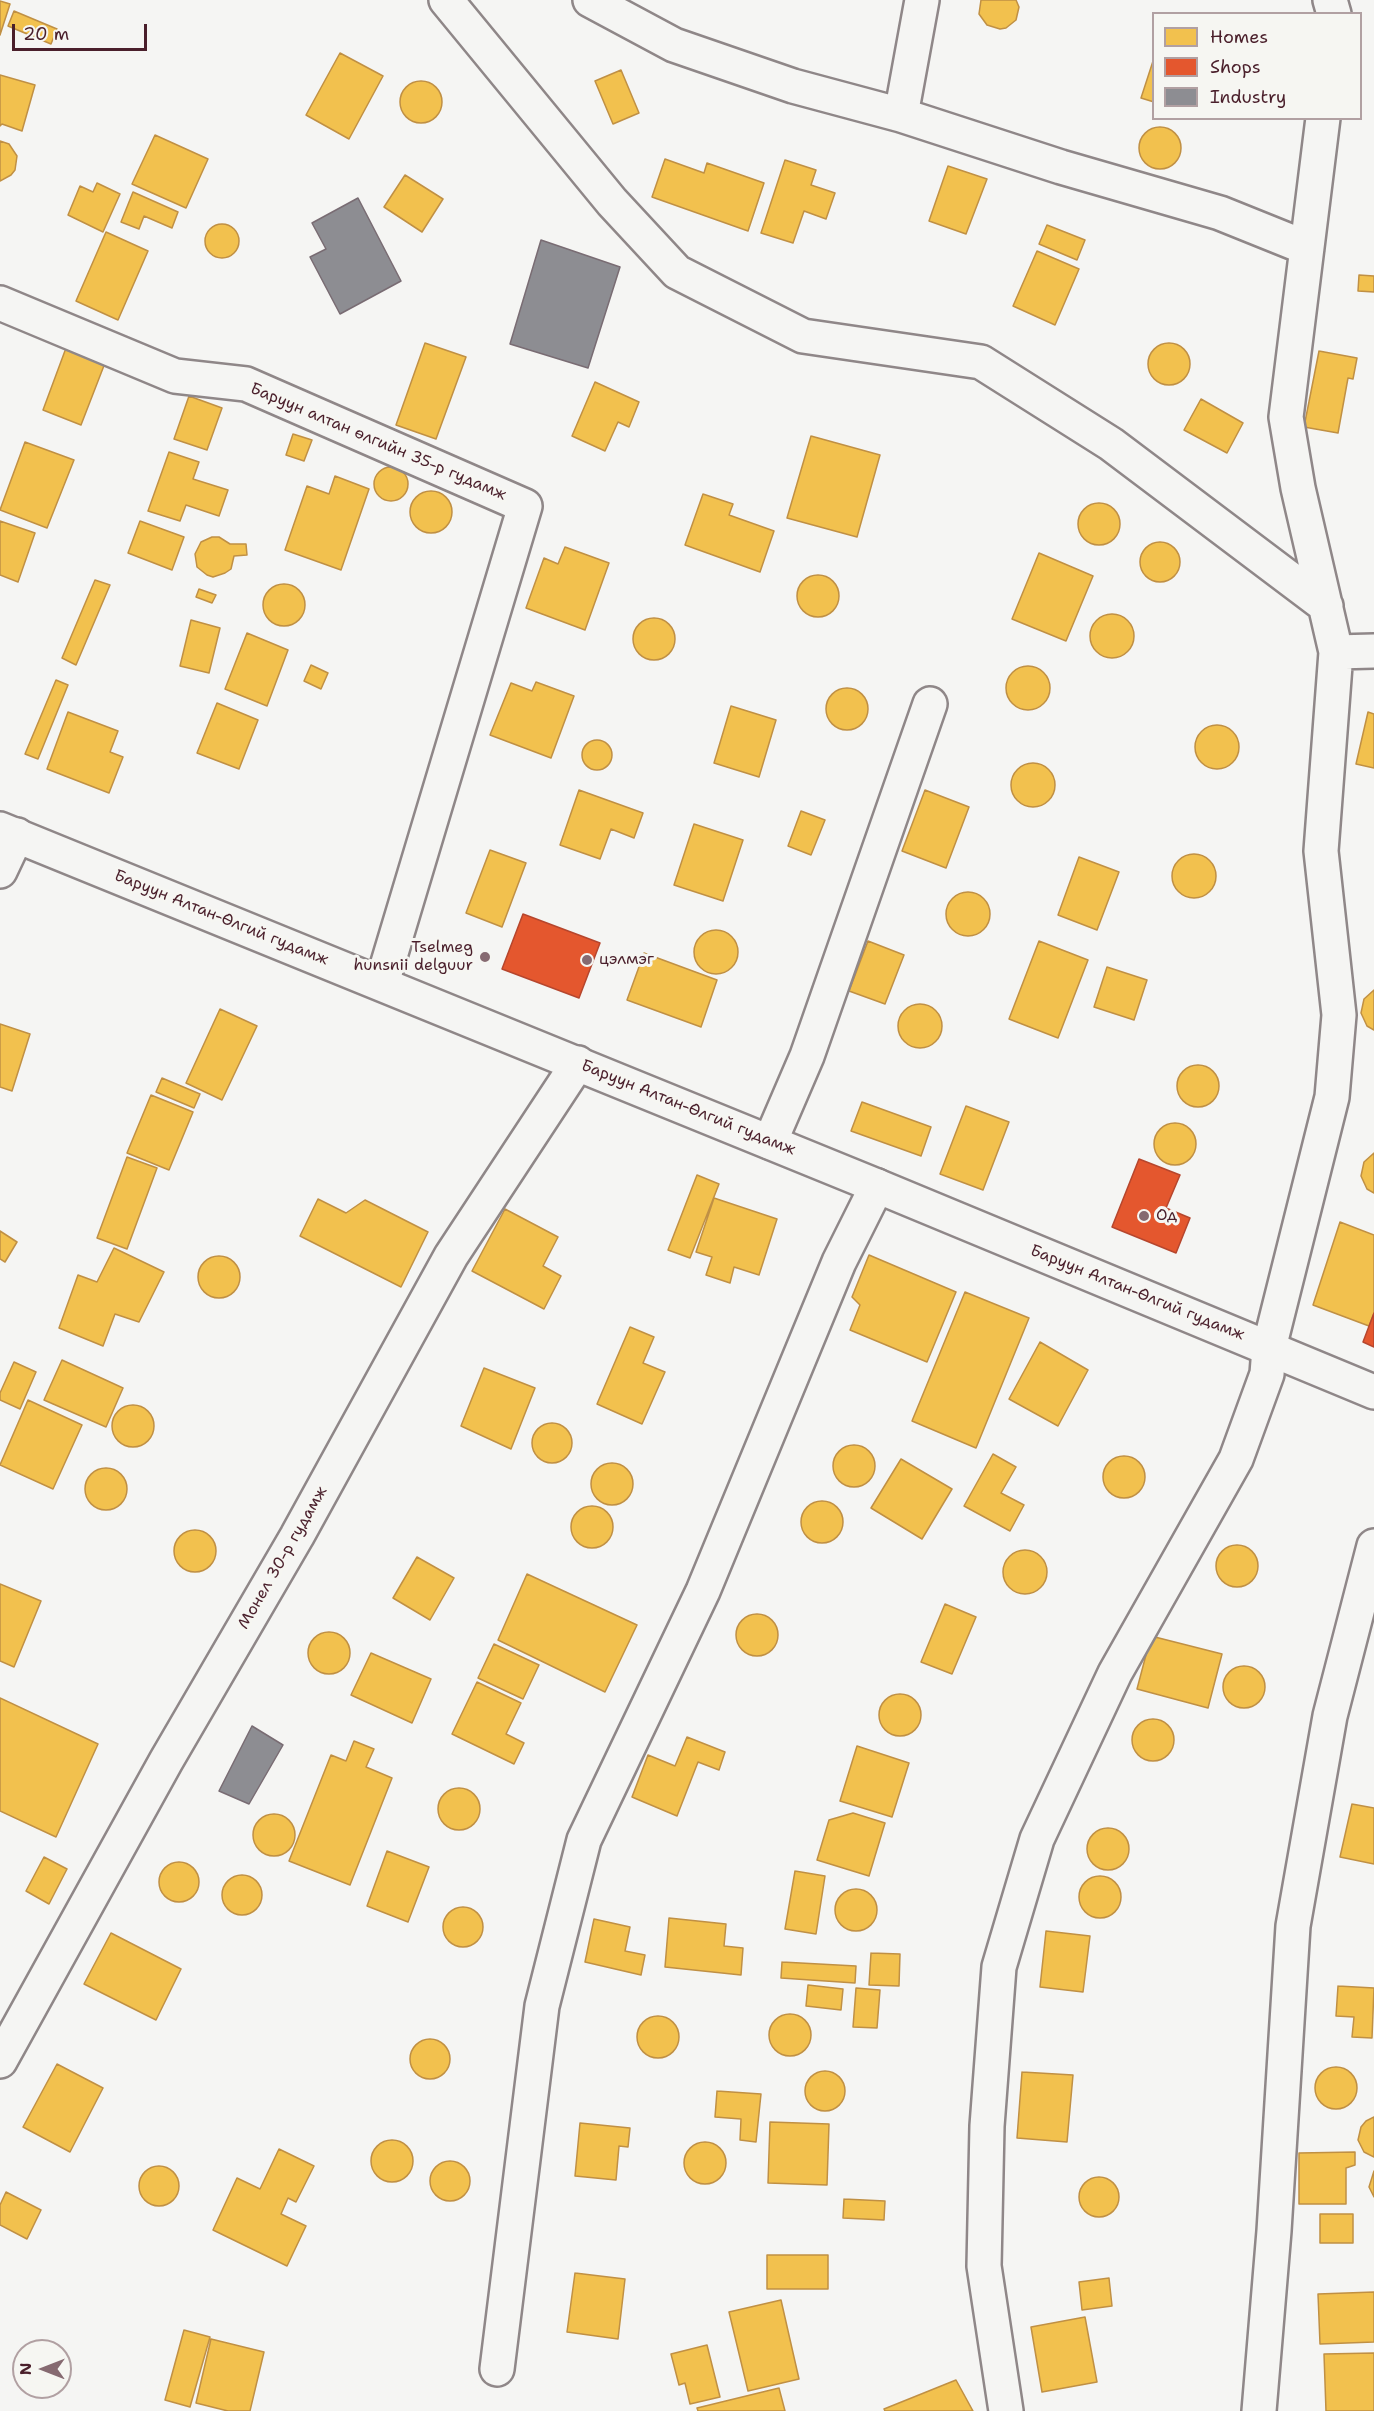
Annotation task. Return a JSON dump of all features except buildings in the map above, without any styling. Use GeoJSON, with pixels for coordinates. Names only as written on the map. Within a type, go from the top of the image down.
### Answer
{"type":"FeatureCollection","features":[{"type":"Feature","properties":{"kind":"street"},"geometry":{"type":"LineString","coordinates":[[447,0],[612,202],[677,272],[803,336],[981,362],[1111,444],[1326,606]]}},
{"type":"Feature","properties":{"kind":"street"},"geometry":{"type":"LineString","coordinates":[[590,0],[674,45],[793,86],[901,115],[1061,167],[1220,213],[1307,248]]}},
{"type":"Feature","properties":{"kind":"street"},"geometry":{"type":"LineString","coordinates":[[901,115],[922,0]]}},
{"type":"Feature","properties":{"kind":"street"},"geometry":{"type":"LineString","coordinates":[[1006,2411],[984,2266],[987,2126],[999,1967],[1037,1839],[1115,1673],[1236,1459],[1267,1374],[1269,1348],[1332,1097],[1339,1015],[1321,851],[1336,652],[1298,488],[1286,417],[1323,120]]}},
{"type":"Feature","properties":{"kind":"street","name":"Баруун алтан өлгийн 35-р гудамж"},"geometry":{"type":"LineString","coordinates":[[0,303],[175,376],[246,384],[525,506],[382,983]]}},
{"type":"Feature","properties":{"kind":"street"},"geometry":{"type":"LineString","coordinates":[[1336,652],[1374,651]]}},
{"type":"Feature","properties":{"kind":"street"},"geometry":{"type":"LineString","coordinates":[[770,1142],[807,1056],[930,704]]}},
{"type":"Feature","properties":{"kind":"street"},"geometry":{"type":"LineString","coordinates":[[0,871],[8,831]]}},
{"type":"Feature","properties":{"kind":"street","name":"Баруун Алтан-Өлгий гудамж"},"geometry":{"type":"LineString","coordinates":[[8,831],[578,1063],[1374,1392]]}},
{"type":"Feature","properties":{"kind":"street","name":"Монел 30-р гудамж"},"geometry":{"type":"LineString","coordinates":[[0,2061],[166,1761],[297,1536],[451,1256],[578,1063]]}},
{"type":"Feature","properties":{"kind":"street"},"geometry":{"type":"LineString","coordinates":[[497,2369],[542,2006],[584,1840],[703,1591],[839,1262],[877,1186]]}},
{"type":"Feature","properties":{"kind":"street"},"geometry":{"type":"LineString","coordinates":[[1259,2411],[1274,2231],[1293,1926],[1330,1716],[1374,1546]]}},
{"type":"Feature","properties":{"kind":"place","name":"Tselmeg hunsnii delguur"},"geometry":{"type":"Point","coordinates":[485,957]}},
{"type":"Feature","properties":{"kind":"place","name":"цэлмэг"},"geometry":{"type":"Point","coordinates":[587,960]}},
{"type":"Feature","properties":{"kind":"place","name":"Од"},"geometry":{"type":"Point","coordinates":[1144,1216]}}]}
